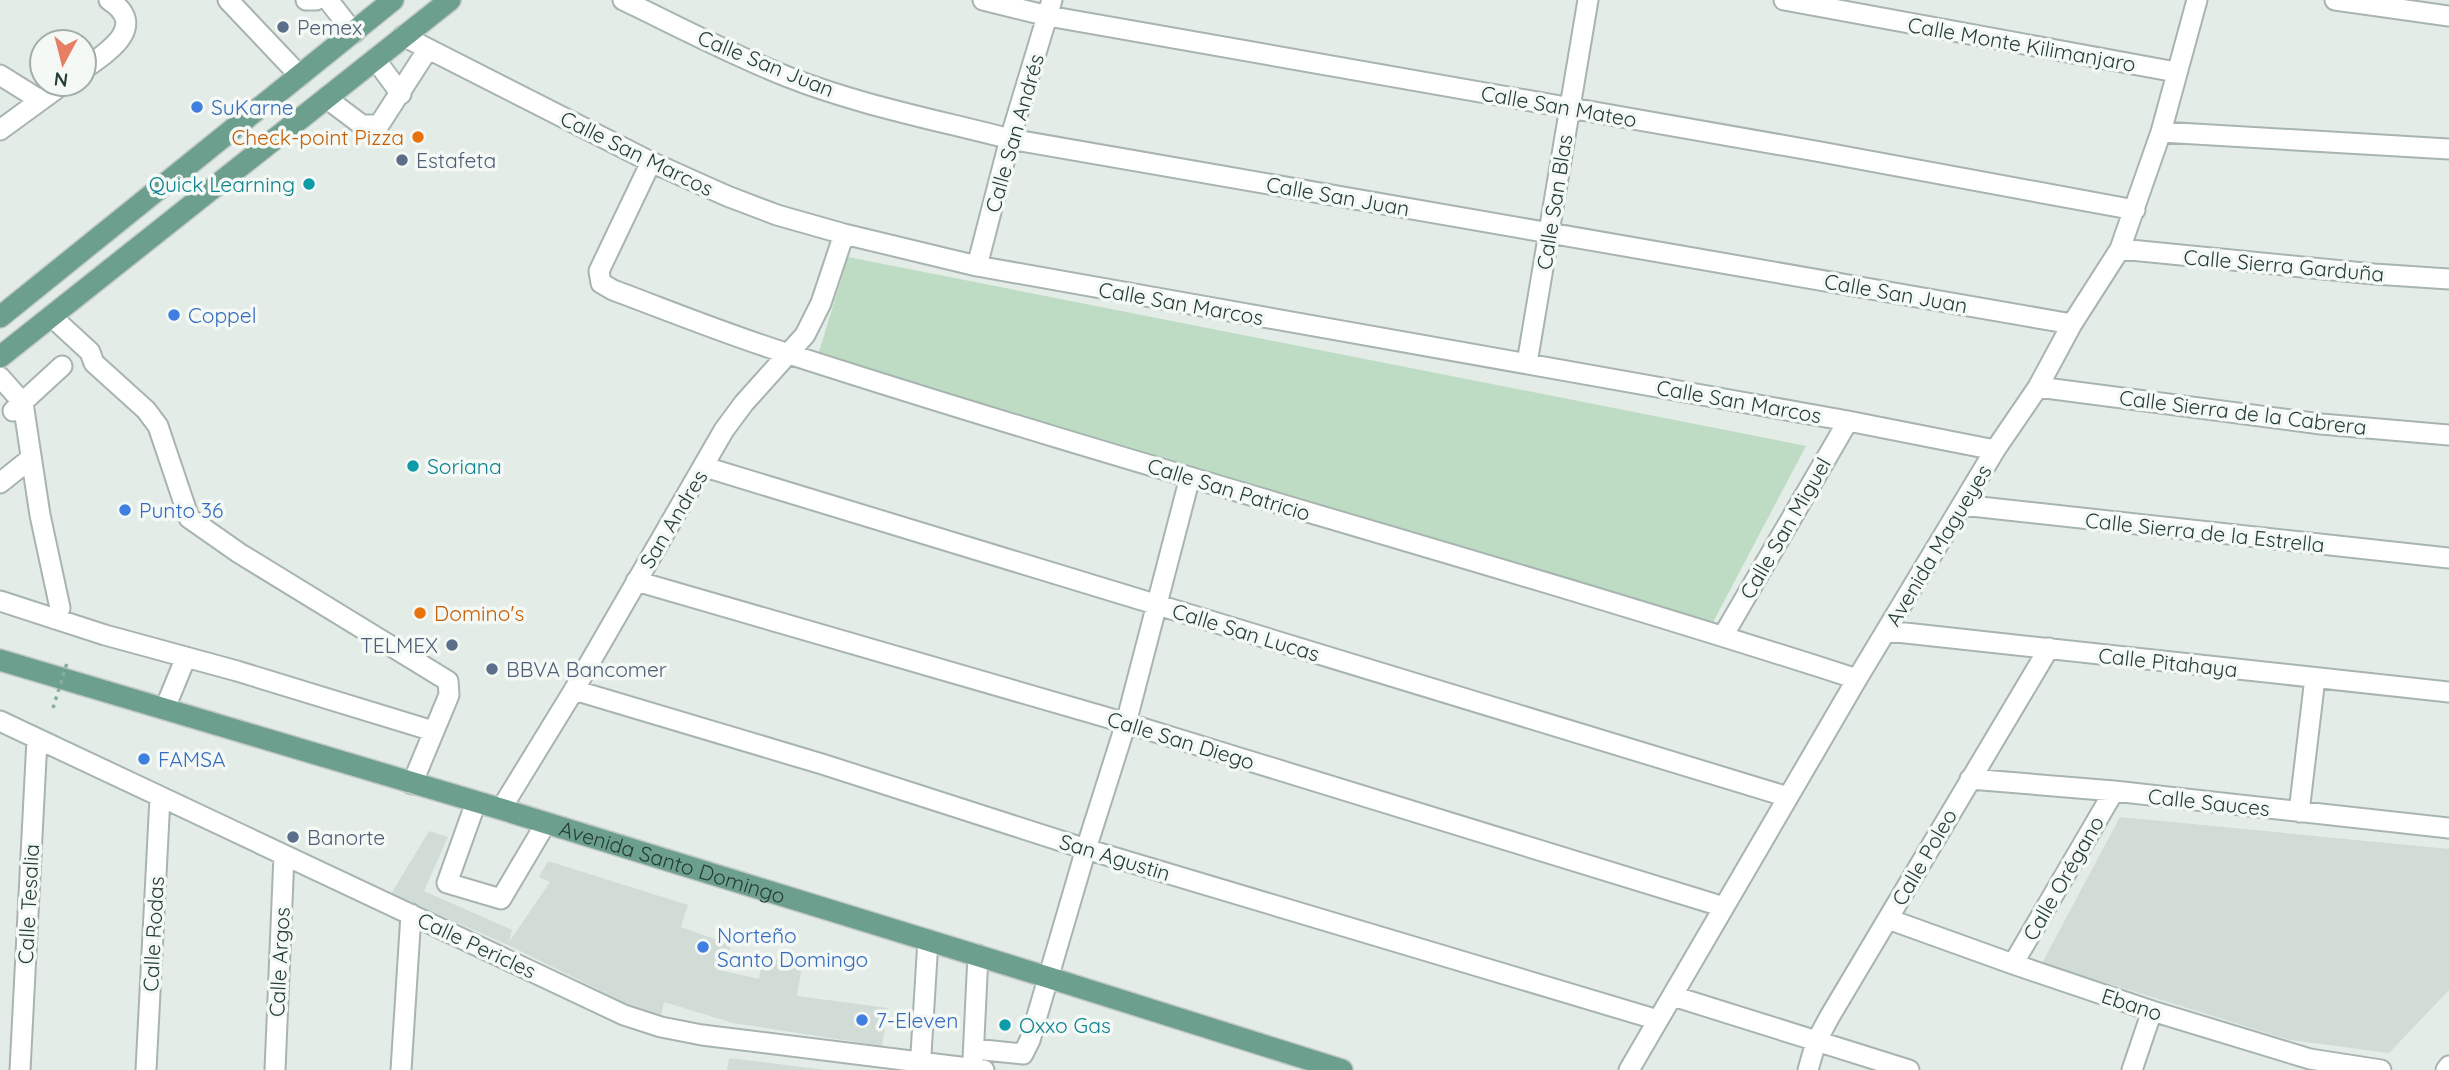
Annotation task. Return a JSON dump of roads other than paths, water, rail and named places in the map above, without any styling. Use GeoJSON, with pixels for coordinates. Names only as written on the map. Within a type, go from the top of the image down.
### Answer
{"type":"FeatureCollection","features":[{"type":"Feature","properties":{"kind":"main road"},"geometry":{"type":"LineString","coordinates":[[0,317],[393,0]]}},
{"type":"Feature","properties":{"kind":"main road"},"geometry":{"type":"LineString","coordinates":[[0,357],[450,0]]}},
{"type":"Feature","properties":{"kind":"main road","name":"Avenida Santo Domingo"},"geometry":{"type":"LineString","coordinates":[[0,660],[501,809],[1342,1070]]}},
{"type":"Feature","properties":{"kind":"street"},"geometry":{"type":"LineString","coordinates":[[98,59],[110,51],[124,32],[127,22],[124,13],[109,0]]}},
{"type":"Feature","properties":{"kind":"street"},"geometry":{"type":"LineString","coordinates":[[306,0],[316,0]]}},
{"type":"Feature","properties":{"kind":"street"},"geometry":{"type":"LineString","coordinates":[[328,0],[354,33]]}},
{"type":"Feature","properties":{"kind":"street","name":"Calle San Juan"},"geometry":{"type":"LineString","coordinates":[[623,0],[790,78],[867,102],[1010,139],[2072,324]]}},
{"type":"Feature","properties":{"kind":"street","name":"Calle San Mateo"},"geometry":{"type":"LineString","coordinates":[[983,0],[1050,8],[1570,108],[2135,211]]}},
{"type":"Feature","properties":{"kind":"street","name":"Calle San Blas"},"geometry":{"type":"LineString","coordinates":[[1527,363],[1588,0]]}},
{"type":"Feature","properties":{"kind":"street","name":"Calle Monte Kilimanjaro"},"geometry":{"type":"LineString","coordinates":[[1784,0],[2176,72]]}},
{"type":"Feature","properties":{"kind":"street","name":"Avenida Magueyes"},"geometry":{"type":"LineString","coordinates":[[1629,1070],[1857,679],[2120,249],[2161,132],[2197,0]]}},
{"type":"Feature","properties":{"kind":"street"},"geometry":{"type":"LineString","coordinates":[[2335,0],[2449,16]]}},
{"type":"Feature","properties":{"kind":"street"},"geometry":{"type":"LineString","coordinates":[[241,3],[300,76]]}},
{"type":"Feature","properties":{"kind":"street","name":"Calle San Andrés"},"geometry":{"type":"LineString","coordinates":[[977,266],[1010,139],[1050,8]]}},
{"type":"Feature","properties":{"kind":"street","name":"Calle San Marcos"},"geometry":{"type":"LineString","coordinates":[[403,36],[651,162],[777,215],[844,234],[977,266],[1848,421],[1995,450]]}},
{"type":"Feature","properties":{"kind":"street"},"geometry":{"type":"LineString","coordinates":[[326,98],[362,125],[379,125],[428,49]]}},
{"type":"Feature","properties":{"kind":"street"},"geometry":{"type":"LineString","coordinates":[[374,59],[401,94]]}},
{"type":"Feature","properties":{"kind":"street"},"geometry":{"type":"LineString","coordinates":[[0,75],[40,100]]}},
{"type":"Feature","properties":{"kind":"street"},"geometry":{"type":"LineString","coordinates":[[0,130],[43,98]]}},
{"type":"Feature","properties":{"kind":"street"},"geometry":{"type":"LineString","coordinates":[[2161,132],[2449,149]]}},
{"type":"Feature","properties":{"kind":"street","name":"Calle San Patricio"},"geometry":{"type":"LineString","coordinates":[[651,162],[599,271],[601,283],[605,286],[789,354],[1723,636],[1857,679]]}},
{"type":"Feature","properties":{"kind":"street","name":"San Andres"},"geometry":{"type":"LineString","coordinates":[[501,809],[574,690],[724,430],[744,402],[805,335],[821,303],[844,234]]}},
{"type":"Feature","properties":{"kind":"street","name":"Calle Sierra Garduña"},"geometry":{"type":"LineString","coordinates":[[2120,249],[2449,279]]}},
{"type":"Feature","properties":{"kind":"street"},"geometry":{"type":"LineString","coordinates":[[47,319],[82,360],[94,363],[146,410],[158,426],[189,518],[239,553],[448,681],[449,695],[412,784]]}},
{"type":"Feature","properties":{"kind":"street"},"geometry":{"type":"LineString","coordinates":[[15,407],[62,366]]}},
{"type":"Feature","properties":{"kind":"street"},"geometry":{"type":"LineString","coordinates":[[0,377],[15,407],[30,458],[60,608],[55,619]]}},
{"type":"Feature","properties":{"kind":"street","name":"Calle Sierra de la Cabrera"},"geometry":{"type":"LineString","coordinates":[[2038,387],[2321,424],[2449,435]]}},
{"type":"Feature","properties":{"kind":"street","name":"Calle San Miguel"},"geometry":{"type":"LineString","coordinates":[[1723,636],[1848,421]]}},
{"type":"Feature","properties":{"kind":"street"},"geometry":{"type":"LineString","coordinates":[[0,483],[30,458]]}},
{"type":"Feature","properties":{"kind":"street","name":"Calle San Lucas"},"geometry":{"type":"LineString","coordinates":[[705,467],[1788,797]]}},
{"type":"Feature","properties":{"kind":"street"},"geometry":{"type":"LineString","coordinates":[[1019,1062],[1030,1040],[1126,723],[1190,477]]}},
{"type":"Feature","properties":{"kind":"street","name":"Calle Sierra de la Estrella"},"geometry":{"type":"LineString","coordinates":[[1962,505],[2449,558]]}},
{"type":"Feature","properties":{"kind":"street","name":"Calle San Diego"},"geometry":{"type":"LineString","coordinates":[[636,581],[1126,723],[1724,907]]}},
{"type":"Feature","properties":{"kind":"street"},"geometry":{"type":"LineString","coordinates":[[0,601],[433,732]]}},
{"type":"Feature","properties":{"kind":"street","name":"Calle Pitahaya"},"geometry":{"type":"LineString","coordinates":[[1887,631],[2449,692]]}},
{"type":"Feature","properties":{"kind":"street","name":"Calle Poleo"},"geometry":{"type":"LineString","coordinates":[[1808,1070],[1816,1042],[2049,648]]}},
{"type":"Feature","properties":{"kind":"street"},"geometry":{"type":"LineString","coordinates":[[165,708],[186,657]]}},
{"type":"Feature","properties":{"kind":"street"},"geometry":{"type":"LineString","coordinates":[[2299,812],[2315,678]]}},
{"type":"Feature","properties":{"kind":"street","name":"San Agustin"},"geometry":{"type":"LineString","coordinates":[[574,690],[809,760],[1086,849],[1658,1020]]}},
{"type":"Feature","properties":{"kind":"street","name":"Calle Pericles"},"geometry":{"type":"LineString","coordinates":[[0,721],[624,1015],[661,1027],[702,1035],[920,1065],[1019,1062]]}},
{"type":"Feature","properties":{"kind":"street","name":"Calle Tesalia"},"geometry":{"type":"LineString","coordinates":[[22,1070],[37,739]]}},
{"type":"Feature","properties":{"kind":"street","name":"Calle Sauces"},"geometry":{"type":"LineString","coordinates":[[1970,779],[2114,791],[2449,828]]}},
{"type":"Feature","properties":{"kind":"street","name":"Calle Orégano"},"geometry":{"type":"LineString","coordinates":[[2012,964],[2114,791]]}},
{"type":"Feature","properties":{"kind":"street","name":"Calle Rodas"},"geometry":{"type":"LineString","coordinates":[[146,1070],[160,797]]}},
{"type":"Feature","properties":{"kind":"street"},"geometry":{"type":"LineString","coordinates":[[476,802],[447,883],[501,899],[546,823]]}},
{"type":"Feature","properties":{"kind":"street","name":"Calle Argos"},"geometry":{"type":"LineString","coordinates":[[275,1070],[284,855]]}},
{"type":"Feature","properties":{"kind":"street"},"geometry":{"type":"LineString","coordinates":[[401,1070],[411,914]]}},
{"type":"Feature","properties":{"kind":"street","name":"Ebano"},"geometry":{"type":"LineString","coordinates":[[1888,919],[2152,1011],[2310,1059],[2381,1070]]}},
{"type":"Feature","properties":{"kind":"street"},"geometry":{"type":"LineString","coordinates":[[920,1065],[928,940]]}},
{"type":"Feature","properties":{"kind":"street"},"geometry":{"type":"LineString","coordinates":[[977,1062],[978,955]]}},
{"type":"Feature","properties":{"kind":"street"},"geometry":{"type":"LineString","coordinates":[[1673,996],[1909,1070]]}},
{"type":"Feature","properties":{"kind":"street"},"geometry":{"type":"LineString","coordinates":[[2132,1070],[2152,1011]]}},
{"type":"Feature","properties":{"kind":"street"},"geometry":{"type":"LineString","coordinates":[[0,1067],[22,1070]]}},
{"type":"Feature","properties":{"kind":"place","name":"Pemex"},"geometry":{"type":"Point","coordinates":[283,27]}},
{"type":"Feature","properties":{"kind":"place","name":"SuKarne"},"geometry":{"type":"Point","coordinates":[197,107]}},
{"type":"Feature","properties":{"kind":"place","name":"Check-point Pizza"},"geometry":{"type":"Point","coordinates":[418,137]}},
{"type":"Feature","properties":{"kind":"place","name":"Estafeta"},"geometry":{"type":"Point","coordinates":[402,160]}},
{"type":"Feature","properties":{"kind":"place","name":"Quick Learning"},"geometry":{"type":"Point","coordinates":[309,184]}},
{"type":"Feature","properties":{"kind":"place","name":"Coppel"},"geometry":{"type":"Point","coordinates":[174,315]}},
{"type":"Feature","properties":{"kind":"place","name":"Soriana"},"geometry":{"type":"Point","coordinates":[413,466]}},
{"type":"Feature","properties":{"kind":"place","name":"Punto 36"},"geometry":{"type":"Point","coordinates":[125,510]}},
{"type":"Feature","properties":{"kind":"place","name":"Domino's"},"geometry":{"type":"Point","coordinates":[420,613]}},
{"type":"Feature","properties":{"kind":"place","name":"TELMEX"},"geometry":{"type":"Point","coordinates":[452,645]}},
{"type":"Feature","properties":{"kind":"place","name":"BBVA Bancomer"},"geometry":{"type":"Point","coordinates":[492,669]}},
{"type":"Feature","properties":{"kind":"place","name":"FAMSA"},"geometry":{"type":"Point","coordinates":[144,759]}},
{"type":"Feature","properties":{"kind":"place","name":"Banorte"},"geometry":{"type":"Point","coordinates":[293,837]}},
{"type":"Feature","properties":{"kind":"place","name":"Norteño Santo Domingo"},"geometry":{"type":"Point","coordinates":[703,947]}},
{"type":"Feature","properties":{"kind":"place","name":"7-Eleven"},"geometry":{"type":"Point","coordinates":[862,1020]}},
{"type":"Feature","properties":{"kind":"place","name":"Oxxo Gas"},"geometry":{"type":"Point","coordinates":[1005,1025]}}]}
